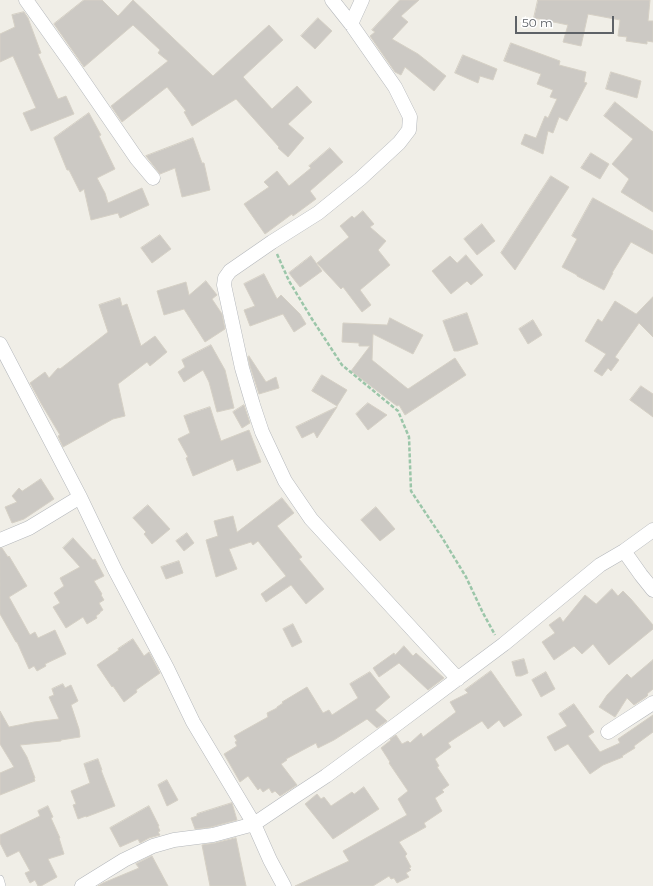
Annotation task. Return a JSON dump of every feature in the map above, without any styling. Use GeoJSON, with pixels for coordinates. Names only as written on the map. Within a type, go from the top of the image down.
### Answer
{"type":"FeatureCollection","features":[{"type":"Feature","properties":{"kind":"street"},"geometry":{"type":"LineString","coordinates":[[26,0],[137,159],[152,178]]}},
{"type":"Feature","properties":{"kind":"street"},"geometry":{"type":"LineString","coordinates":[[332,0],[352,24],[395,87],[410,117],[409,130],[399,143],[360,179],[318,213],[230,271],[225,278],[224,285],[242,368],[253,405],[262,432],[285,481],[312,519],[458,679]]}},
{"type":"Feature","properties":{"kind":"street"},"geometry":{"type":"LineString","coordinates":[[352,24],[362,0]]}},
{"type":"Feature","properties":{"kind":"street"},"geometry":{"type":"LineString","coordinates":[[0,344],[80,497],[115,570],[167,668],[193,722],[254,824],[270,860],[284,886]]}},
{"type":"Feature","properties":{"kind":"street"},"geometry":{"type":"LineString","coordinates":[[0,540],[29,528],[80,497]]}},
{"type":"Feature","properties":{"kind":"street"},"geometry":{"type":"LineString","coordinates":[[82,886],[124,860],[153,846],[174,840],[213,835],[254,824],[326,776],[458,679],[504,644],[600,565],[624,551],[653,530]]}},
{"type":"Feature","properties":{"kind":"street"},"geometry":{"type":"LineString","coordinates":[[624,551],[653,590]]}},
{"type":"Feature","properties":{"kind":"street"},"geometry":{"type":"LineString","coordinates":[[608,732],[653,703]]}},
{"type":"Feature","properties":{"kind":"lane"},"geometry":{"type":"LineString","coordinates":[[0,879],[2,886]]}},
{"type":"Feature","properties":{"kind":"path"},"geometry":{"type":"LineString","coordinates":[[272,242],[290,281],[312,319],[342,365],[398,411],[409,437],[412,491],[466,577],[497,638],[504,644]]}},
{"type":"Feature","properties":{"kind":"building"},"geometry":{"type":"Polygon","coordinates":[[[84,0],[102,0],[118,16],[133,0],[213,76],[269,25],[283,40],[243,77],[272,109],[297,86],[312,102],[288,124],[304,138],[288,157],[278,148],[279,147],[236,99],[192,126],[184,112],[186,111],[167,87],[122,122],[111,106],[168,61],[158,53],[160,50],[133,25],[84,67],[54,24],[84,0]]]}},
{"type":"Feature","properties":{"kind":"building"},"geometry":{"type":"Polygon","coordinates":[[[400,0],[419,0],[401,16],[408,22],[392,39],[418,54],[446,76],[434,91],[405,67],[401,75],[395,72],[370,36],[375,32],[372,30],[400,0]]]}},
{"type":"Feature","properties":{"kind":"building"},"geometry":{"type":"Polygon","coordinates":[[[538,0],[650,0],[648,21],[653,21],[653,42],[647,41],[647,44],[626,41],[627,37],[618,36],[620,20],[588,14],[581,46],[563,42],[568,25],[534,18],[538,0]]]}},
{"type":"Feature","properties":{"kind":"building"},"geometry":{"type":"Polygon","coordinates":[[[24,12],[28,18],[41,53],[38,54],[58,99],[66,96],[74,114],[31,131],[23,113],[36,108],[13,56],[0,62],[0,34],[15,27],[12,15],[24,12]]]}},
{"type":"Feature","properties":{"kind":"building"},"geometry":{"type":"Polygon","coordinates":[[[318,18],[332,31],[315,49],[301,36],[318,18]]]}},
{"type":"Feature","properties":{"kind":"building"},"geometry":{"type":"Polygon","coordinates":[[[511,43],[560,61],[559,65],[586,72],[584,82],[587,83],[567,121],[559,117],[553,133],[548,131],[543,154],[521,144],[525,134],[536,138],[545,116],[548,118],[557,99],[550,97],[553,90],[537,84],[541,74],[504,61],[511,43]]]}},
{"type":"Feature","properties":{"kind":"building"},"geometry":{"type":"Polygon","coordinates":[[[463,55],[497,69],[493,80],[480,76],[478,83],[455,73],[463,55]]]}},
{"type":"Feature","properties":{"kind":"building"},"geometry":{"type":"Polygon","coordinates":[[[611,72],[641,81],[637,98],[606,89],[611,72]]]}},
{"type":"Feature","properties":{"kind":"building"},"geometry":{"type":"Polygon","coordinates":[[[615,102],[653,132],[653,212],[621,192],[629,179],[612,164],[633,139],[604,116],[615,102]]]}},
{"type":"Feature","properties":{"kind":"building"},"geometry":{"type":"Polygon","coordinates":[[[89,113],[101,135],[99,136],[115,169],[97,178],[105,193],[108,203],[142,188],[149,205],[120,218],[118,213],[91,220],[84,189],[80,192],[69,170],[67,170],[54,138],[89,113]]]}},
{"type":"Feature","properties":{"kind":"building"},"geometry":{"type":"Polygon","coordinates":[[[193,138],[202,163],[204,163],[210,190],[182,197],[175,168],[160,174],[146,156],[193,138]]]}},
{"type":"Feature","properties":{"kind":"building"},"geometry":{"type":"Polygon","coordinates":[[[330,148],[343,162],[310,191],[316,199],[293,216],[292,214],[265,234],[244,204],[269,187],[264,182],[277,171],[289,186],[311,168],[309,166],[330,148]]]}},
{"type":"Feature","properties":{"kind":"building"},"geometry":{"type":"Polygon","coordinates":[[[591,153],[609,164],[600,179],[581,168],[591,153]]]}},
{"type":"Feature","properties":{"kind":"building"},"geometry":{"type":"Polygon","coordinates":[[[551,176],[569,187],[515,270],[501,253],[551,176]]]}},
{"type":"Feature","properties":{"kind":"building"},"geometry":{"type":"Polygon","coordinates":[[[593,198],[653,231],[653,254],[631,242],[612,273],[604,290],[562,267],[577,239],[572,236],[593,198]]]}},
{"type":"Feature","properties":{"kind":"building"},"geometry":{"type":"Polygon","coordinates":[[[363,211],[374,224],[370,227],[386,241],[378,250],[390,265],[360,290],[371,305],[362,312],[343,287],[341,289],[317,263],[349,237],[340,226],[352,216],[354,218],[363,211]]]}},
{"type":"Feature","properties":{"kind":"building"},"geometry":{"type":"Polygon","coordinates":[[[482,224],[495,241],[477,255],[464,239],[482,224]]]}},
{"type":"Feature","properties":{"kind":"building"},"geometry":{"type":"Polygon","coordinates":[[[160,235],[171,249],[152,263],[141,248],[160,235]]]}},
{"type":"Feature","properties":{"kind":"building"},"geometry":{"type":"Polygon","coordinates":[[[466,255],[483,275],[471,285],[467,281],[451,294],[432,271],[450,256],[457,263],[466,255]]]}},
{"type":"Feature","properties":{"kind":"building"},"geometry":{"type":"Polygon","coordinates":[[[311,256],[322,271],[300,287],[289,273],[311,256]]]}},
{"type":"Feature","properties":{"kind":"building"},"geometry":{"type":"Polygon","coordinates":[[[264,274],[277,299],[281,295],[300,314],[306,324],[294,332],[283,314],[250,326],[244,310],[255,306],[244,284],[264,274]]]}},
{"type":"Feature","properties":{"kind":"building"},"geometry":{"type":"Polygon","coordinates":[[[206,281],[217,295],[212,299],[222,314],[225,329],[205,342],[184,309],[164,315],[157,291],[186,282],[189,295],[206,281]]]}},
{"type":"Feature","properties":{"kind":"building"},"geometry":{"type":"Polygon","coordinates":[[[653,297],[653,337],[639,323],[615,357],[619,360],[611,371],[608,368],[602,376],[594,371],[606,354],[585,341],[598,319],[602,322],[615,301],[636,314],[653,297]]]}},
{"type":"Feature","properties":{"kind":"building"},"geometry":{"type":"Polygon","coordinates":[[[120,298],[122,306],[127,304],[141,346],[155,336],[167,352],[150,366],[147,362],[118,384],[125,416],[113,419],[63,447],[58,436],[60,435],[30,383],[45,372],[49,378],[58,368],[60,369],[108,332],[99,305],[120,298]]]}},
{"type":"Feature","properties":{"kind":"building"},"geometry":{"type":"Polygon","coordinates":[[[467,313],[478,344],[454,351],[443,321],[467,313]]]}},
{"type":"Feature","properties":{"kind":"building"},"geometry":{"type":"Polygon","coordinates":[[[390,318],[423,335],[413,354],[373,334],[372,360],[408,389],[455,358],[466,375],[405,415],[399,405],[397,406],[351,371],[370,346],[359,346],[359,343],[342,342],[343,323],[387,325],[390,318]]]}},
{"type":"Feature","properties":{"kind":"building"},"geometry":{"type":"Polygon","coordinates":[[[533,320],[542,335],[528,344],[519,329],[533,320]]]}},
{"type":"Feature","properties":{"kind":"building"},"geometry":{"type":"Polygon","coordinates":[[[211,345],[225,370],[234,408],[217,412],[209,382],[203,370],[184,382],[178,372],[185,367],[182,360],[211,345]]]}},
{"type":"Feature","properties":{"kind":"building"},"geometry":{"type":"Polygon","coordinates":[[[249,356],[266,382],[276,377],[279,388],[259,394],[250,366],[249,356]]]}},
{"type":"Feature","properties":{"kind":"building"},"geometry":{"type":"Polygon","coordinates":[[[322,375],[347,390],[337,406],[312,391],[322,375]]]}},
{"type":"Feature","properties":{"kind":"building"},"geometry":{"type":"Polygon","coordinates":[[[641,386],[653,394],[653,417],[630,400],[641,386]]]}},
{"type":"Feature","properties":{"kind":"building"},"geometry":{"type":"Polygon","coordinates":[[[368,403],[387,415],[368,430],[356,414],[368,403]]]}},
{"type":"Feature","properties":{"kind":"building"},"geometry":{"type":"Polygon","coordinates":[[[244,405],[250,423],[242,428],[233,412],[244,405]]]}},
{"type":"Feature","properties":{"kind":"building"},"geometry":{"type":"Polygon","coordinates":[[[210,407],[221,441],[249,430],[261,462],[237,471],[233,459],[193,476],[186,458],[188,457],[178,439],[190,433],[184,416],[210,407]]]}},
{"type":"Feature","properties":{"kind":"building"},"geometry":{"type":"Polygon","coordinates":[[[337,407],[317,438],[314,432],[302,438],[296,427],[337,407]]]}},
{"type":"Feature","properties":{"kind":"building"},"geometry":{"type":"Polygon","coordinates":[[[41,479],[54,499],[24,519],[12,523],[5,507],[17,502],[12,496],[19,488],[22,491],[41,479]]]}},
{"type":"Feature","properties":{"kind":"building"},"geometry":{"type":"Polygon","coordinates":[[[282,498],[294,513],[277,526],[302,557],[299,559],[324,589],[306,604],[291,585],[266,602],[261,594],[286,576],[258,541],[253,545],[251,542],[229,549],[237,569],[216,577],[206,540],[218,536],[214,521],[233,516],[237,532],[282,498]]]}},
{"type":"Feature","properties":{"kind":"building"},"geometry":{"type":"Polygon","coordinates":[[[148,505],[170,529],[152,544],[144,534],[146,532],[133,518],[148,505]]]}},
{"type":"Feature","properties":{"kind":"building"},"geometry":{"type":"Polygon","coordinates":[[[376,507],[395,529],[380,541],[361,520],[376,507]]]}},
{"type":"Feature","properties":{"kind":"building"},"geometry":{"type":"Polygon","coordinates":[[[187,533],[194,543],[184,551],[176,541],[187,533]]]}},
{"type":"Feature","properties":{"kind":"building"},"geometry":{"type":"Polygon","coordinates":[[[73,538],[93,560],[95,559],[104,576],[94,581],[104,600],[99,603],[103,610],[96,616],[97,618],[87,624],[83,617],[66,628],[53,607],[60,603],[54,593],[64,586],[60,578],[80,567],[63,548],[73,538]]]}},
{"type":"Feature","properties":{"kind":"building"},"geometry":{"type":"Polygon","coordinates":[[[0,548],[2,548],[8,557],[9,556],[27,586],[9,597],[30,635],[35,632],[38,638],[55,630],[66,654],[45,664],[46,666],[37,671],[34,666],[29,669],[17,642],[0,614],[0,548]]]}},
{"type":"Feature","properties":{"kind":"building"},"geometry":{"type":"Polygon","coordinates":[[[179,561],[183,573],[166,579],[161,567],[179,561]]]}},
{"type":"Feature","properties":{"kind":"building"},"geometry":{"type":"Polygon","coordinates":[[[612,589],[618,596],[623,591],[653,625],[653,629],[609,665],[593,644],[582,654],[574,646],[554,660],[542,642],[555,633],[549,625],[560,617],[563,622],[585,595],[596,604],[612,589]]]}},
{"type":"Feature","properties":{"kind":"building"},"geometry":{"type":"Polygon","coordinates":[[[293,624],[302,642],[292,647],[283,629],[293,624]]]}},
{"type":"Feature","properties":{"kind":"building"},"geometry":{"type":"Polygon","coordinates":[[[133,639],[144,656],[149,652],[160,673],[136,690],[137,692],[124,702],[97,665],[133,639]]]}},
{"type":"Feature","properties":{"kind":"building"},"geometry":{"type":"Polygon","coordinates":[[[404,646],[413,656],[416,653],[444,678],[428,690],[399,663],[379,677],[373,668],[394,653],[395,655],[404,646]]]}},
{"type":"Feature","properties":{"kind":"building"},"geometry":{"type":"Polygon","coordinates":[[[524,659],[528,673],[521,676],[516,676],[512,662],[524,659]]]}},
{"type":"Feature","properties":{"kind":"building"},"geometry":{"type":"Polygon","coordinates":[[[653,660],[653,689],[647,694],[648,695],[646,697],[634,705],[627,698],[615,717],[599,707],[607,695],[627,674],[631,678],[653,660]]]}},
{"type":"Feature","properties":{"kind":"building"},"geometry":{"type":"Polygon","coordinates":[[[491,671],[522,715],[504,727],[499,720],[488,729],[482,721],[448,743],[451,747],[435,759],[439,766],[437,767],[449,785],[442,790],[444,792],[435,798],[442,811],[424,823],[426,827],[399,842],[407,854],[405,856],[411,867],[409,868],[411,870],[406,873],[409,877],[397,883],[394,878],[391,879],[389,876],[373,886],[295,886],[349,861],[343,851],[407,815],[398,799],[408,791],[389,763],[390,762],[381,748],[396,735],[402,744],[408,741],[410,743],[421,733],[423,737],[456,712],[450,702],[468,693],[465,690],[491,671]]]}},
{"type":"Feature","properties":{"kind":"building"},"geometry":{"type":"Polygon","coordinates":[[[370,672],[390,697],[375,710],[387,721],[377,728],[367,719],[334,740],[318,748],[316,743],[286,759],[287,760],[281,764],[297,785],[280,796],[275,791],[272,793],[269,788],[263,792],[260,788],[258,790],[248,776],[240,782],[224,754],[237,746],[235,742],[237,741],[234,736],[268,717],[267,713],[277,708],[283,703],[282,702],[307,687],[323,713],[329,710],[332,715],[358,698],[350,684],[370,672]]]}},
{"type":"Feature","properties":{"kind":"building"},"geometry":{"type":"Polygon","coordinates":[[[546,672],[555,689],[541,697],[532,680],[546,672]]]}},
{"type":"Feature","properties":{"kind":"building"},"geometry":{"type":"Polygon","coordinates":[[[63,684],[65,688],[71,685],[78,701],[71,705],[79,729],[80,737],[61,741],[20,745],[27,757],[35,781],[0,795],[0,773],[14,767],[0,744],[0,711],[9,727],[59,719],[49,697],[54,695],[52,689],[63,684]]]}},
{"type":"Feature","properties":{"kind":"building"},"geometry":{"type":"Polygon","coordinates":[[[574,704],[594,732],[588,736],[600,752],[620,743],[618,739],[653,715],[653,732],[634,746],[635,748],[622,756],[623,757],[603,765],[590,774],[568,744],[555,751],[547,737],[567,726],[559,714],[574,704]]]}},
{"type":"Feature","properties":{"kind":"building"},"geometry":{"type":"Polygon","coordinates":[[[98,759],[115,806],[78,819],[73,805],[76,804],[71,791],[90,783],[84,764],[98,759]]]}},
{"type":"Feature","properties":{"kind":"building"},"geometry":{"type":"Polygon","coordinates":[[[167,780],[178,800],[167,806],[158,785],[167,780]]]}},
{"type":"Feature","properties":{"kind":"building"},"geometry":{"type":"Polygon","coordinates":[[[364,787],[379,809],[333,839],[305,804],[317,794],[321,799],[324,797],[331,806],[352,792],[354,794],[364,787]]]}},
{"type":"Feature","properties":{"kind":"building"},"geometry":{"type":"Polygon","coordinates":[[[232,803],[237,820],[211,827],[195,829],[191,818],[197,816],[197,814],[232,803]]]}},
{"type":"Feature","properties":{"kind":"building"},"geometry":{"type":"Polygon","coordinates":[[[48,806],[53,817],[51,818],[60,838],[64,854],[48,859],[57,877],[41,886],[38,886],[35,880],[30,883],[25,873],[30,871],[19,851],[7,857],[0,843],[0,835],[40,816],[38,811],[48,806]]]}},
{"type":"Feature","properties":{"kind":"building"},"geometry":{"type":"Polygon","coordinates":[[[149,806],[159,826],[160,831],[158,832],[160,835],[149,838],[140,843],[138,839],[120,847],[110,828],[149,806]]]}},
{"type":"Feature","properties":{"kind":"building"},"geometry":{"type":"Polygon","coordinates":[[[236,838],[246,886],[210,886],[202,845],[236,838]]]}},
{"type":"Feature","properties":{"kind":"building"},"geometry":{"type":"Polygon","coordinates":[[[152,856],[168,886],[98,886],[139,868],[136,864],[152,856]]]}}]}
